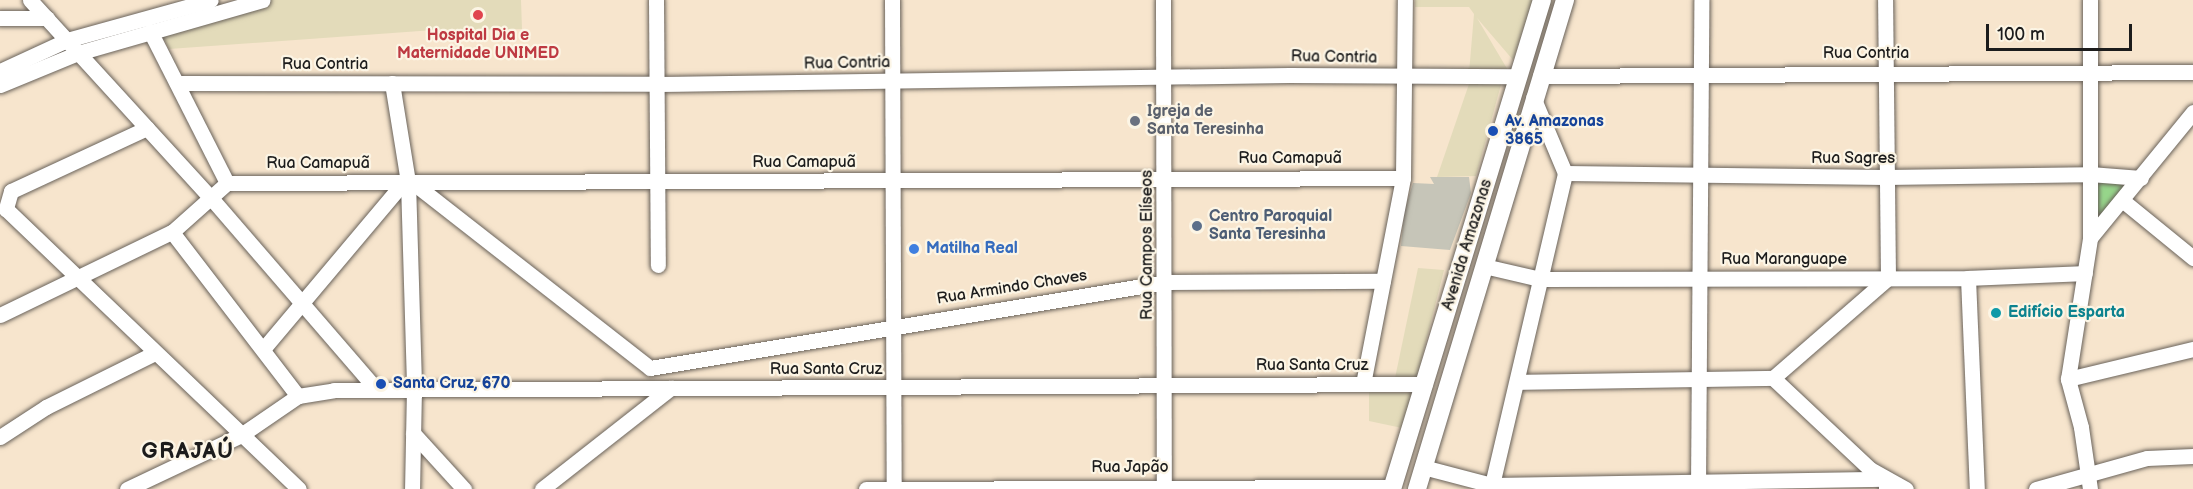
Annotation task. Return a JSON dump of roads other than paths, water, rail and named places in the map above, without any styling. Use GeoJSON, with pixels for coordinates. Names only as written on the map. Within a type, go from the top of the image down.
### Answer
{"type":"FeatureCollection","features":[{"type":"Feature","properties":{"kind":"main road","name":"Avenida Amazonas"},"geometry":{"type":"LineString","coordinates":[[1393,488],[1542,0]]}},
{"type":"Feature","properties":{"kind":"main road","name":"Avenida Amazonas"},"geometry":{"type":"LineString","coordinates":[[1417,489],[1533,97],[1565,0]]}},
{"type":"Feature","properties":{"kind":"street"},"geometry":{"type":"LineString","coordinates":[[30,0],[212,199],[375,388]]}},
{"type":"Feature","properties":{"kind":"street"},"geometry":{"type":"LineString","coordinates":[[0,71],[67,40],[211,0]]}},
{"type":"Feature","properties":{"kind":"street"},"geometry":{"type":"LineString","coordinates":[[0,85],[78,52],[263,0]]}},
{"type":"Feature","properties":{"kind":"street"},"geometry":{"type":"LineString","coordinates":[[656,0],[658,265]]}},
{"type":"Feature","properties":{"kind":"street"},"geometry":{"type":"LineString","coordinates":[[892,0],[894,489]]}},
{"type":"Feature","properties":{"kind":"street","name":"Rua Campos Elíseos"},"geometry":{"type":"LineString","coordinates":[[1163,0],[1166,282],[1164,487]]}},
{"type":"Feature","properties":{"kind":"street"},"geometry":{"type":"LineString","coordinates":[[1363,384],[1403,178],[1405,0]]}},
{"type":"Feature","properties":{"kind":"street"},"geometry":{"type":"LineString","coordinates":[[1698,484],[1701,0]]}},
{"type":"Feature","properties":{"kind":"street"},"geometry":{"type":"LineString","coordinates":[[1517,382],[1698,381],[1773,378],[1888,278],[1885,177],[1885,0]]}},
{"type":"Feature","properties":{"kind":"street"},"geometry":{"type":"LineString","coordinates":[[2089,482],[2068,379],[2090,238],[2090,0]]}},
{"type":"Feature","properties":{"kind":"street"},"geometry":{"type":"LineString","coordinates":[[0,18],[47,18]]}},
{"type":"Feature","properties":{"kind":"street"},"geometry":{"type":"LineString","coordinates":[[0,315],[172,232],[212,199],[227,183],[150,32]]}},
{"type":"Feature","properties":{"kind":"street","name":"Rua Contria"},"geometry":{"type":"LineString","coordinates":[[1540,76],[1886,71],[2193,72]]}},
{"type":"Feature","properties":{"kind":"street","name":"Rua Contria"},"geometry":{"type":"LineString","coordinates":[[177,83],[657,84],[1518,76]]}},
{"type":"Feature","properties":{"kind":"street"},"geometry":{"type":"LineString","coordinates":[[392,83],[408,182],[414,388],[412,489]]}},
{"type":"Feature","properties":{"kind":"street"},"geometry":{"type":"LineString","coordinates":[[1492,487],[1565,174],[1533,97]]}},
{"type":"Feature","properties":{"kind":"street"},"geometry":{"type":"LineString","coordinates":[[2090,238],[2193,112]]}},
{"type":"Feature","properties":{"kind":"street"},"geometry":{"type":"LineString","coordinates":[[147,128],[10,190],[6,202],[9,216],[300,489]]}},
{"type":"Feature","properties":{"kind":"street","name":"Rua Sagres"},"geometry":{"type":"LineString","coordinates":[[1565,174],[1885,177],[2091,174],[2141,178]]}},
{"type":"Feature","properties":{"kind":"street","name":"Rua Camapuã"},"geometry":{"type":"LineString","coordinates":[[227,183],[894,181],[1165,176],[1403,178]]}},
{"type":"Feature","properties":{"kind":"street"},"geometry":{"type":"LineString","coordinates":[[264,348],[301,301],[408,182]]}},
{"type":"Feature","properties":{"kind":"street","name":"Rua Armindo Chaves"},"geometry":{"type":"LineString","coordinates":[[408,182],[650,368],[895,325],[1166,282],[1383,281]]}},
{"type":"Feature","properties":{"kind":"street"},"geometry":{"type":"LineString","coordinates":[[2122,200],[2193,258]]}},
{"type":"Feature","properties":{"kind":"street"},"geometry":{"type":"LineString","coordinates":[[172,232],[264,348],[298,396]]}},
{"type":"Feature","properties":{"kind":"street","name":"Rua Maranguape"},"geometry":{"type":"LineString","coordinates":[[1484,266],[1540,279],[1968,278],[2085,273]]}},
{"type":"Feature","properties":{"kind":"street"},"geometry":{"type":"LineString","coordinates":[[1968,278],[1977,489]]}},
{"type":"Feature","properties":{"kind":"street"},"geometry":{"type":"LineString","coordinates":[[2068,379],[2193,350]]}},
{"type":"Feature","properties":{"kind":"street"},"geometry":{"type":"LineString","coordinates":[[0,437],[46,407],[154,353]]}},
{"type":"Feature","properties":{"kind":"street"},"geometry":{"type":"LineString","coordinates":[[1773,378],[1886,484]]}},
{"type":"Feature","properties":{"kind":"street","name":"Rua Santa Cruz"},"geometry":{"type":"LineString","coordinates":[[127,489],[241,435],[298,396],[375,388],[1425,384]]}},
{"type":"Feature","properties":{"kind":"street"},"geometry":{"type":"LineString","coordinates":[[542,489],[671,388]]}},
{"type":"Feature","properties":{"kind":"street"},"geometry":{"type":"LineString","coordinates":[[413,433],[464,489]]}},
{"type":"Feature","properties":{"kind":"street"},"geometry":{"type":"LineString","coordinates":[[2036,489],[2089,482],[2146,458],[2193,456]]}},
{"type":"Feature","properties":{"kind":"street"},"geometry":{"type":"LineString","coordinates":[[1423,467],[1492,487],[1886,484],[1906,489]]}},
{"type":"Feature","properties":{"kind":"street","name":"Rua Japão"},"geometry":{"type":"LineString","coordinates":[[866,489],[1393,488]]}},
{"type":"Feature","properties":{"kind":"place","name":"Hospital Dia e Maternidade UNIMED"},"geometry":{"type":"Point","coordinates":[478,15]}},
{"type":"Feature","properties":{"kind":"place","name":"Igreja de Santa Teresinha"},"geometry":{"type":"Point","coordinates":[1135,121]}},
{"type":"Feature","properties":{"kind":"place","name":"Av. Amazonas 3865"},"geometry":{"type":"Point","coordinates":[1493,131]}},
{"type":"Feature","properties":{"kind":"place","name":"Centro Paroquial Santa Teresinha"},"geometry":{"type":"Point","coordinates":[1197,226]}},
{"type":"Feature","properties":{"kind":"place","name":"Matilha Real"},"geometry":{"type":"Point","coordinates":[914,249]}},
{"type":"Feature","properties":{"kind":"place","name":"Edifício Esparta"},"geometry":{"type":"Point","coordinates":[1996,313]}},
{"type":"Feature","properties":{"kind":"place","name":"Santa Cruz, 670"},"geometry":{"type":"Point","coordinates":[381,384]}},
{"type":"Feature","properties":{"kind":"district","name":"GRAJAÚ"},"geometry":{"type":"Point","coordinates":[188,452]}}]}
